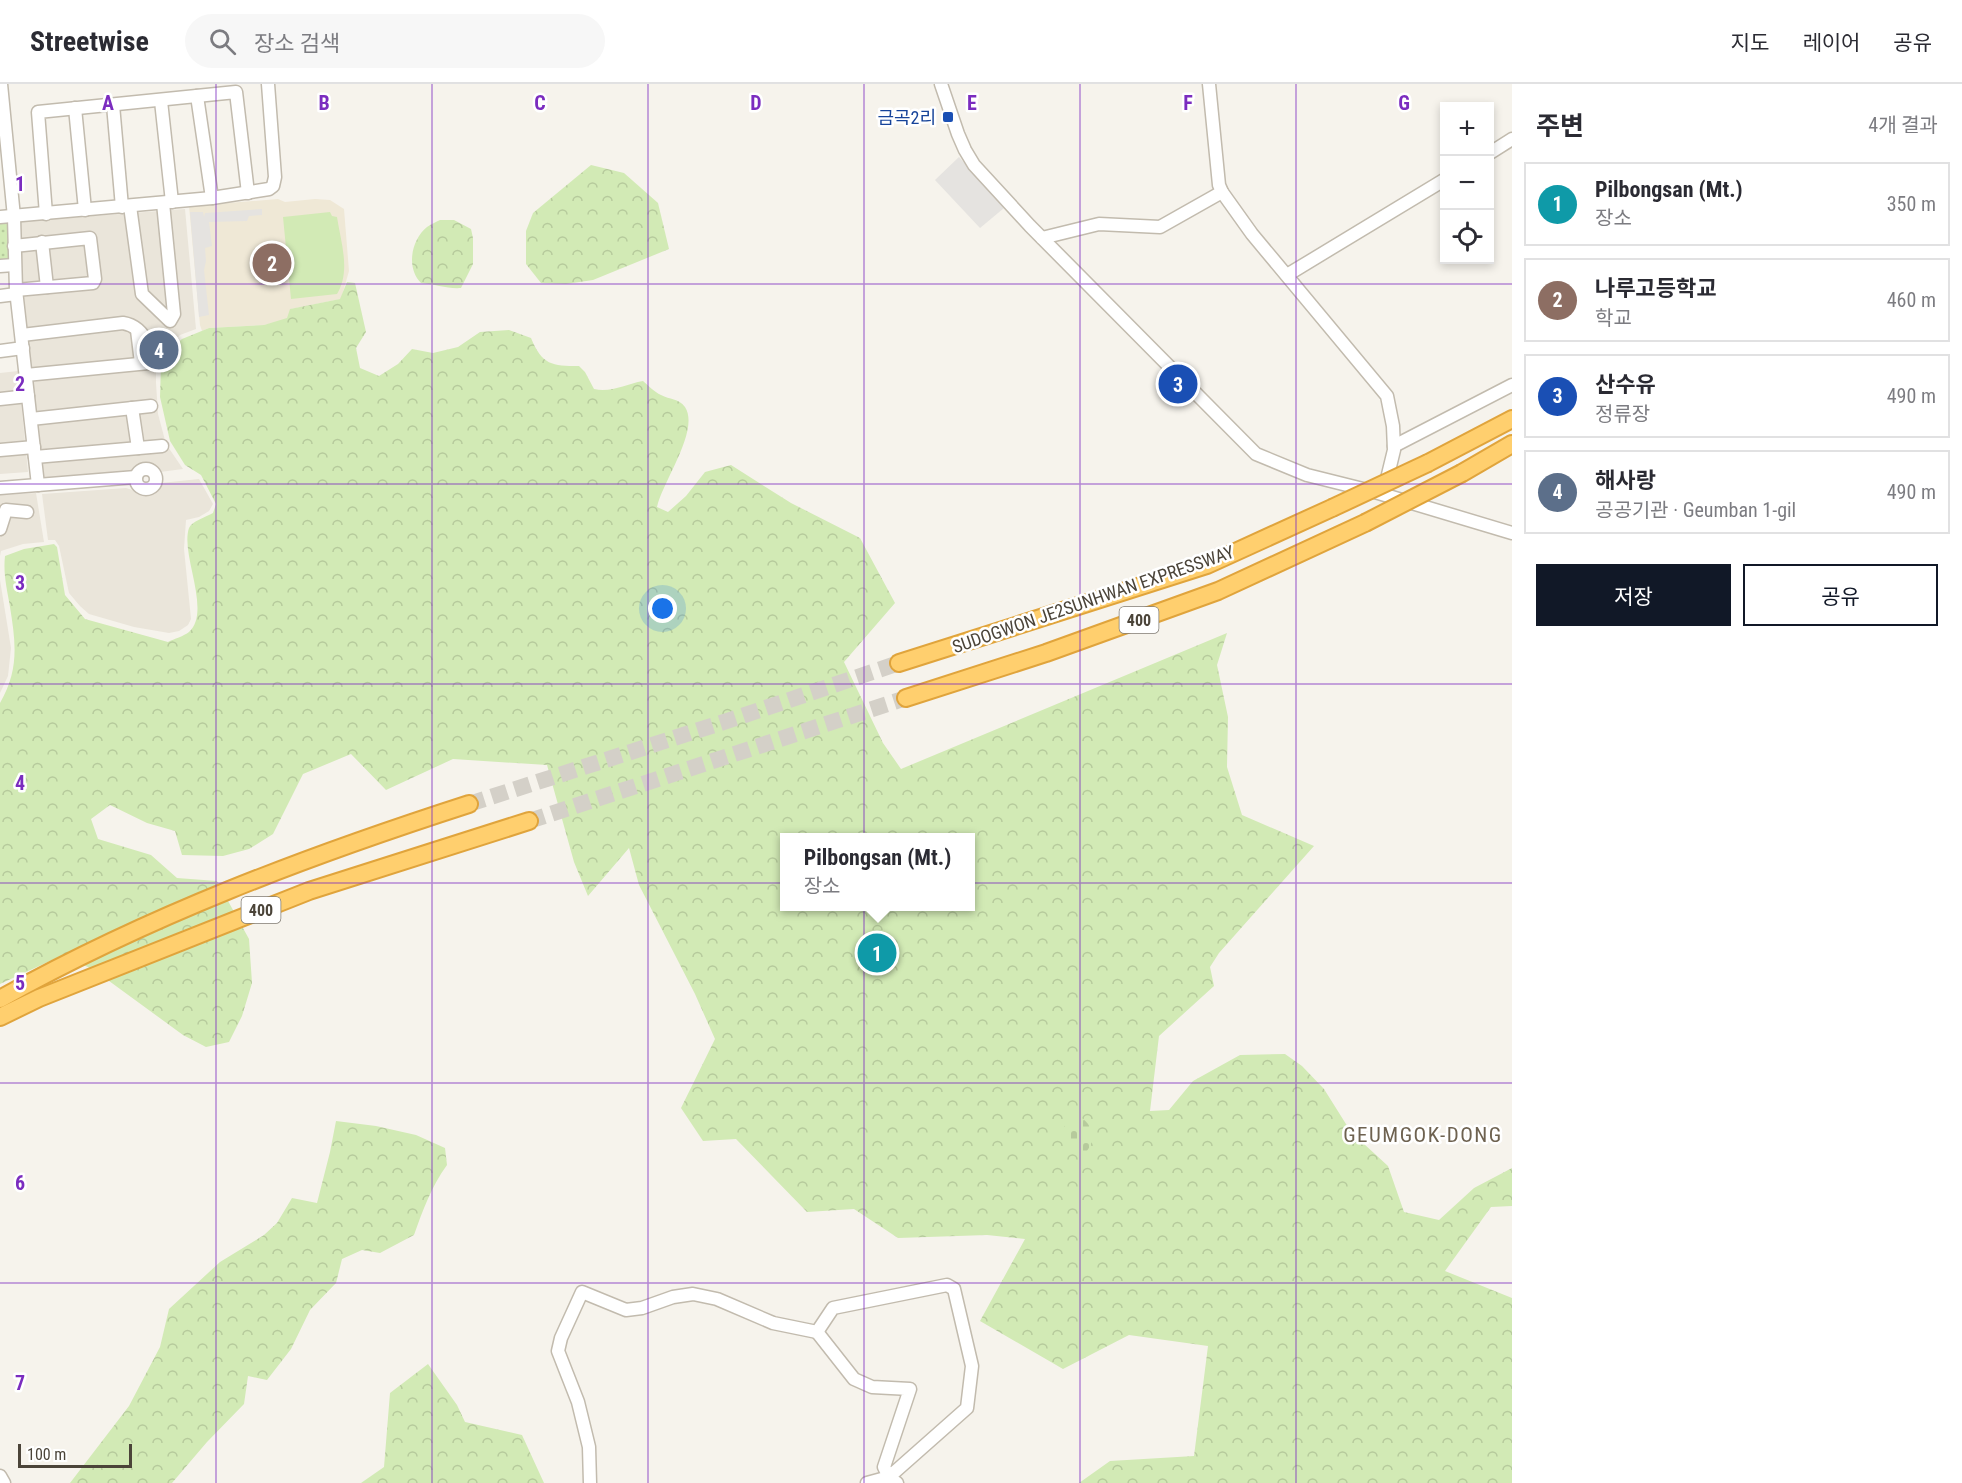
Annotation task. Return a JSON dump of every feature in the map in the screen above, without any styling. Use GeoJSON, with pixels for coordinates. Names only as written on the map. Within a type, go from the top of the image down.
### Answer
{"type":"FeatureCollection","features":[{"type":"Feature","properties":{"kind":"highway","name":"SUDOGWON JE2SUNHWAN EXPRESSWAY"},"geometry":{"type":"LineString","coordinates":[[899,663],[1207,565],[1428,463],[1512,419]]}},
{"type":"Feature","properties":{"kind":"highway","name":"SUDOGWON JE2SUNHWAN EXPRESSWAY"},"geometry":{"type":"LineString","coordinates":[[906,698],[1046,653],[1218,591],[1365,523],[1462,473],[1512,444]]}},
{"type":"Feature","properties":{"kind":"highway","name":"400"},"geometry":{"type":"LineString","coordinates":[[0,999],[134,932],[228,890],[344,846],[469,804]]}},
{"type":"Feature","properties":{"kind":"highway","name":"400"},"geometry":{"type":"LineString","coordinates":[[0,1017],[39,998],[309,891],[529,821]]}},
{"type":"Feature","properties":{"kind":"street"},"geometry":{"type":"LineString","coordinates":[[1,84],[14,217],[16,292],[38,485]]}},
{"type":"Feature","properties":{"kind":"street"},"geometry":{"type":"LineString","coordinates":[[0,217],[265,191],[275,182],[268,84]]}},
{"type":"Feature","properties":{"kind":"street"},"geometry":{"type":"LineString","coordinates":[[941,84],[958,134],[974,165],[1042,238],[1256,454],[1307,475],[1383,494],[1512,533]]}},
{"type":"Feature","properties":{"kind":"street"},"geometry":{"type":"LineString","coordinates":[[1209,84],[1219,185],[1222,192],[1252,234],[1387,396],[1394,446],[1383,494]]}},
{"type":"Feature","properties":{"kind":"street"},"geometry":{"type":"LineString","coordinates":[[46,214],[38,112],[75,108],[236,92],[248,193]]}},
{"type":"Feature","properties":{"kind":"street"},"geometry":{"type":"LineString","coordinates":[[197,96],[212,198]]}},
{"type":"Feature","properties":{"kind":"street"},"geometry":{"type":"LineString","coordinates":[[113,105],[126,206],[142,294],[170,321],[174,314],[161,100]]}},
{"type":"Feature","properties":{"kind":"street"},"geometry":{"type":"LineString","coordinates":[[75,108],[85,210]]}},
{"type":"Feature","properties":{"kind":"street"},"geometry":{"type":"LineString","coordinates":[[1494,150],[1512,139]]}},
{"type":"Feature","properties":{"kind":"street"},"geometry":{"type":"LineString","coordinates":[[1287,275],[1440,182]]}},
{"type":"Feature","properties":{"kind":"street"},"geometry":{"type":"LineString","coordinates":[[1042,238],[1099,224],[1160,227],[1222,192]]}},
{"type":"Feature","properties":{"kind":"street"},"geometry":{"type":"LineString","coordinates":[[0,296],[95,281],[92,241],[87,237],[14,246]]}},
{"type":"Feature","properties":{"kind":"street"},"geometry":{"type":"LineString","coordinates":[[42,243],[47,287]]}},
{"type":"Feature","properties":{"kind":"street"},"geometry":{"type":"LineString","coordinates":[[0,266],[14,265]]}},
{"type":"Feature","properties":{"kind":"street"},"geometry":{"type":"LineString","coordinates":[[0,351],[22,342],[123,323],[132,324],[148,344]]}},
{"type":"Feature","properties":{"kind":"street"},"geometry":{"type":"LineString","coordinates":[[26,375],[145,363],[137,330]]}},
{"type":"Feature","properties":{"kind":"street"},"geometry":{"type":"LineString","coordinates":[[1394,446],[1512,385]]}},
{"type":"Feature","properties":{"kind":"street"},"geometry":{"type":"LineString","coordinates":[[0,399],[28,396]]}},
{"type":"Feature","properties":{"kind":"street"},"geometry":{"type":"LineString","coordinates":[[31,419],[151,406]]}},
{"type":"Feature","properties":{"kind":"street"},"geometry":{"type":"LineString","coordinates":[[132,408],[138,448]]}},
{"type":"Feature","properties":{"kind":"street"},"geometry":{"type":"LineString","coordinates":[[0,450],[34,452],[162,446]]}},
{"type":"Feature","properties":{"kind":"street"},"geometry":{"type":"LineString","coordinates":[[0,488],[136,477]]}},
{"type":"Feature","properties":{"kind":"street"},"geometry":{"type":"LineString","coordinates":[[0,529],[6,510],[27,512]]}},
{"type":"Feature","properties":{"kind":"street"},"geometry":{"type":"LineString","coordinates":[[817,1332],[833,1308],[947,1285],[954,1288],[972,1366],[968,1408],[893,1480],[867,1483]]}},
{"type":"Feature","properties":{"kind":"street"},"geometry":{"type":"LineString","coordinates":[[590,1483],[589,1447],[578,1402],[558,1351],[561,1338],[582,1292],[626,1310],[693,1294],[717,1299],[773,1323],[817,1332],[854,1379],[872,1387],[910,1389],[885,1467],[893,1480]]}},
{"type":"Feature","properties":{"kind":"street"},"geometry":{"type":"LineString","coordinates":[[0,1476],[4,1483]]}},
{"type":"Feature","properties":{"kind":"shaded area"},"geometry":{"type":"Polygon","coordinates":[[[959,157],[1004,208],[980,228],[935,180],[959,157]]]}},
{"type":"Feature","properties":{"kind":"shaded area"},"geometry":{"type":"Polygon","coordinates":[[[278,199],[285,202],[330,200],[344,209],[349,271],[341,299],[291,309],[288,318],[283,321],[264,325],[209,328],[202,331],[189,206],[278,199]]]}},
{"type":"Feature","properties":{"kind":"shaded area"},"geometry":{"type":"Polygon","coordinates":[[[185,209],[196,329],[180,335],[156,363],[158,414],[166,444],[183,469],[160,472],[154,465],[138,465],[133,472],[41,481],[15,222],[185,209]]]}},
{"type":"Feature","properties":{"kind":"shaded area"},"geometry":{"type":"Polygon","coordinates":[[[262,209],[262,215],[249,216],[247,221],[209,222],[212,246],[205,248],[204,270],[209,315],[199,317],[190,212],[203,212],[204,217],[205,213],[262,209]]]}},
{"type":"Feature","properties":{"kind":"shaded area"},"geometry":{"type":"Polygon","coordinates":[[[18,371],[28,472],[0,474],[0,373],[18,371]]]}},
{"type":"Feature","properties":{"kind":"shaded area"},"geometry":{"type":"Polygon","coordinates":[[[199,479],[213,504],[209,511],[199,517],[186,520],[184,549],[191,619],[188,625],[179,631],[169,633],[134,627],[89,614],[69,593],[59,546],[55,540],[48,540],[42,494],[126,488],[142,493],[156,491],[161,483],[199,479]]]}},
{"type":"Feature","properties":{"kind":"shaded area"},"geometry":{"type":"Polygon","coordinates":[[[36,493],[44,542],[23,544],[1,551],[0,556],[0,495],[36,493]]]}},
{"type":"Feature","properties":{"kind":"shaded area"},"geometry":{"type":"Polygon","coordinates":[[[0,580],[11,648],[8,676],[0,693],[0,580]]]}},
{"type":"Feature","properties":{"kind":"green space"},"geometry":{"type":"Polygon","coordinates":[[[591,165],[624,173],[658,203],[669,249],[593,280],[566,284],[541,283],[526,264],[526,231],[533,213],[591,165]]]}},
{"type":"Feature","properties":{"kind":"green space"},"geometry":{"type":"Polygon","coordinates":[[[330,212],[332,216],[337,217],[344,266],[337,294],[291,299],[283,217],[330,212]]]}},
{"type":"Feature","properties":{"kind":"green space"},"geometry":{"type":"Polygon","coordinates":[[[440,220],[454,220],[471,229],[473,264],[461,288],[421,283],[413,270],[412,254],[417,239],[427,227],[440,220]]]}},
{"type":"Feature","properties":{"kind":"green space"},"geometry":{"type":"Polygon","coordinates":[[[9,221],[11,261],[0,262],[0,222],[9,221]]]}},
{"type":"Feature","properties":{"kind":"green space"},"geometry":{"type":"Polygon","coordinates":[[[347,282],[355,283],[366,332],[356,348],[360,368],[379,376],[398,364],[412,349],[433,353],[458,347],[480,332],[509,330],[531,338],[539,354],[549,362],[579,366],[594,389],[612,389],[643,381],[658,394],[680,402],[685,407],[688,417],[688,429],[657,507],[668,512],[686,496],[705,472],[731,465],[791,503],[860,538],[895,603],[844,662],[883,743],[901,769],[1227,633],[1217,665],[1228,717],[1227,767],[1242,815],[1314,846],[1219,953],[1210,967],[1214,986],[1159,1036],[1150,1111],[1169,1110],[1193,1081],[1240,1055],[1285,1054],[1302,1066],[1324,1089],[1351,1132],[1388,1166],[1404,1212],[1439,1220],[1474,1188],[1512,1168],[1512,1206],[1491,1207],[1445,1271],[1512,1298],[1512,1483],[1079,1483],[1110,1461],[1194,1456],[1208,1346],[1129,1335],[1063,1369],[980,1321],[1025,1239],[987,1235],[898,1238],[854,1209],[807,1212],[736,1139],[703,1141],[681,1108],[715,1039],[695,994],[639,885],[629,848],[588,896],[574,862],[547,765],[453,759],[386,790],[351,754],[303,774],[273,834],[249,849],[223,856],[182,855],[175,831],[147,823],[110,805],[91,819],[98,839],[151,855],[177,878],[217,881],[249,939],[252,983],[242,1016],[229,1042],[206,1047],[183,1035],[94,970],[63,955],[0,984],[0,703],[10,679],[14,656],[14,633],[5,575],[5,556],[24,549],[54,544],[57,547],[65,595],[85,619],[168,642],[189,632],[195,623],[197,597],[188,552],[189,528],[196,521],[213,513],[216,504],[201,475],[185,465],[170,441],[160,397],[161,365],[170,350],[182,339],[209,328],[264,325],[287,318],[290,309],[340,299],[347,282]]]}},
{"type":"Feature","properties":{"kind":"green space"},"geometry":{"type":"Polygon","coordinates":[[[1079,1116],[1088,1124],[1092,1132],[1092,1142],[1086,1152],[1074,1147],[1064,1127],[1070,1119],[1079,1116]]]}},
{"type":"Feature","properties":{"kind":"green space"},"geometry":{"type":"Polygon","coordinates":[[[336,1121],[376,1126],[416,1135],[445,1148],[447,1165],[432,1190],[414,1235],[380,1253],[362,1250],[342,1259],[336,1283],[310,1310],[291,1349],[267,1380],[248,1376],[244,1404],[172,1483],[70,1483],[129,1406],[160,1347],[169,1309],[220,1262],[264,1235],[277,1223],[292,1198],[317,1203],[336,1121]]]}},
{"type":"Feature","properties":{"kind":"green space"},"geometry":{"type":"Polygon","coordinates":[[[428,1364],[457,1405],[465,1422],[522,1435],[544,1483],[361,1483],[384,1467],[390,1393],[428,1364]]]}},
{"type":"Feature","properties":{"kind":"tunnel"},"geometry":{"type":"LineString","coordinates":[[469,804],[899,663]]}},
{"type":"Feature","properties":{"kind":"tunnel"},"geometry":{"type":"LineString","coordinates":[[529,821],[906,698]]}},
{"type":"Feature","properties":{"kind":"place","name":"금곡2리"},"geometry":{"type":"Point","coordinates":[948,117]}},
{"type":"Feature","properties":{"kind":"place","name":"나루고등학교"},"geometry":{"type":"Point","coordinates":[272,263]}},
{"type":"Feature","properties":{"kind":"place","name":"해사랑"},"geometry":{"type":"Point","coordinates":[159,350]}},
{"type":"Feature","properties":{"kind":"place","name":"산수유"},"geometry":{"type":"Point","coordinates":[1178,384]}},
{"type":"Feature","properties":{"kind":"place","name":"Pilbongsan (Mt.)"},"geometry":{"type":"Point","coordinates":[877,953]}},
{"type":"Feature","properties":{"kind":"district","name":"GEUMGOK-DONG"},"geometry":{"type":"Point","coordinates":[1423,1135]}}]}
